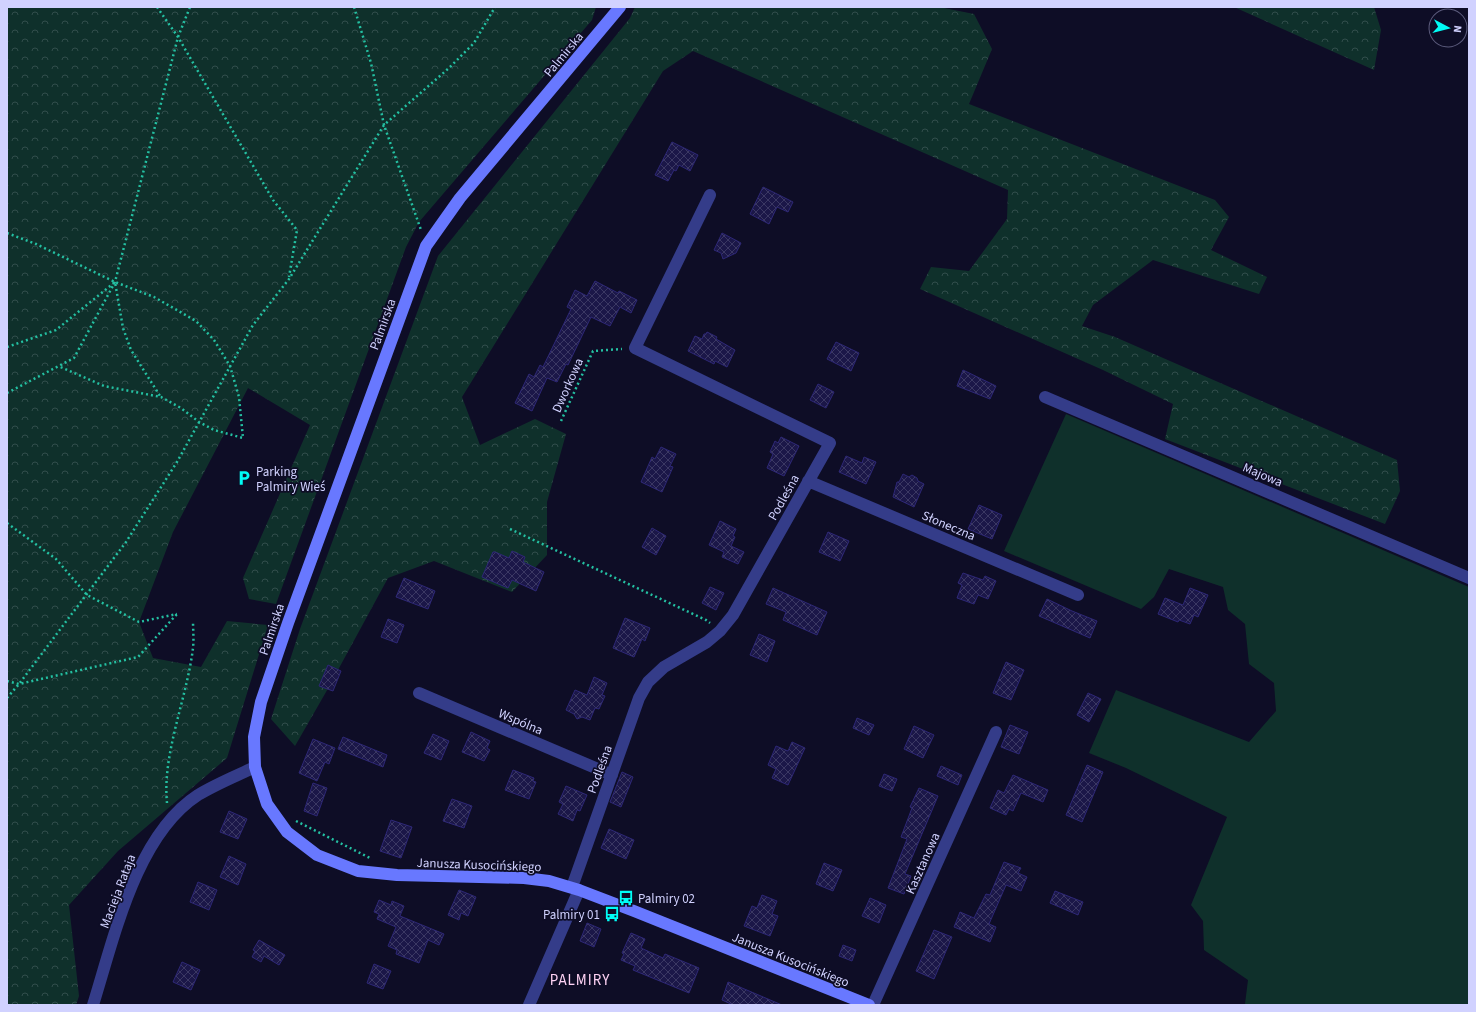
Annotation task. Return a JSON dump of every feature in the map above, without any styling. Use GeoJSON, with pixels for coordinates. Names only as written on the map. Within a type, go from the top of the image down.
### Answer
{"type":"FeatureCollection","features":[{"type":"Feature","properties":{"kind":"street","name":"Palmirska"},"geometry":{"type":"LineString","coordinates":[[261,702],[288,623],[426,246],[460,198],[620,7]]}},
{"type":"Feature","properties":{"kind":"street"},"geometry":{"type":"LineString","coordinates":[[635,348],[710,195]]}},
{"type":"Feature","properties":{"kind":"street","name":"Podleśna"},"geometry":{"type":"LineString","coordinates":[[529,1005],[575,889],[639,698],[648,682],[664,667],[708,642],[720,631],[733,614],[830,443],[635,348]]}},
{"type":"Feature","properties":{"kind":"street","name":"Majowa"},"geometry":{"type":"LineString","coordinates":[[1045,396],[1469,578]]}},
{"type":"Feature","properties":{"kind":"street","name":"Słoneczna"},"geometry":{"type":"LineString","coordinates":[[808,481],[1078,595]]}},
{"type":"Feature","properties":{"kind":"street","name":"Wspólna"},"geometry":{"type":"LineString","coordinates":[[419,693],[612,775]]}},
{"type":"Feature","properties":{"kind":"street","name":"Janusza Kusocińskiego"},"geometry":{"type":"LineString","coordinates":[[261,702],[254,737],[255,767],[267,804],[287,832],[317,855],[358,871],[397,875],[524,878],[549,881],[575,889],[869,1005]]}},
{"type":"Feature","properties":{"kind":"street","name":"Kasztanowa"},"geometry":{"type":"LineString","coordinates":[[874,1005],[996,732]]}},
{"type":"Feature","properties":{"kind":"street","name":"Macieja Rataja"},"geometry":{"type":"LineString","coordinates":[[93,1005],[128,895],[145,856],[169,820],[197,796],[226,780],[255,767]]}},
{"type":"Feature","properties":{"kind":"path"},"geometry":{"type":"LineString","coordinates":[[157,7],[178,37],[273,200],[297,230],[289,279]]}},
{"type":"Feature","properties":{"kind":"path"},"geometry":{"type":"LineString","coordinates":[[7,393],[74,358],[115,282],[178,37],[190,7]]}},
{"type":"Feature","properties":{"kind":"path"},"geometry":{"type":"LineString","coordinates":[[354,7],[371,63],[384,125],[419,222],[426,246]]}},
{"type":"Feature","properties":{"kind":"path"},"geometry":{"type":"LineString","coordinates":[[7,698],[87,595],[139,522],[177,462],[253,325],[289,279],[384,125],[449,68],[474,43],[495,7]]}},
{"type":"Feature","properties":{"kind":"path"},"geometry":{"type":"LineString","coordinates":[[7,233],[36,244],[115,282],[154,297],[196,321],[214,340],[230,366],[239,397],[243,438],[214,430],[199,422],[181,408],[161,397],[104,386],[58,366]]}},
{"type":"Feature","properties":{"kind":"path"},"geometry":{"type":"LineString","coordinates":[[7,347],[56,330],[115,282]]}},
{"type":"Feature","properties":{"kind":"path"},"geometry":{"type":"LineString","coordinates":[[115,282],[123,328],[131,350],[161,397]]}},
{"type":"Feature","properties":{"kind":"path","name":"Dworkowa"},"geometry":{"type":"LineString","coordinates":[[561,422],[593,350],[635,348]]}},
{"type":"Feature","properties":{"kind":"path"},"geometry":{"type":"LineString","coordinates":[[7,523],[56,559],[87,595],[140,622],[177,614],[138,657],[19,684],[7,681]]}},
{"type":"Feature","properties":{"kind":"path"},"geometry":{"type":"LineString","coordinates":[[510,529],[706,620],[720,631]]}},
{"type":"Feature","properties":{"kind":"path"},"geometry":{"type":"LineString","coordinates":[[169,820],[166,797],[168,770],[174,734],[192,654],[193,621]]}},
{"type":"Feature","properties":{"kind":"path"},"geometry":{"type":"LineString","coordinates":[[290,818],[378,862]]}},
{"type":"Feature","properties":{"kind":"green space"},"geometry":{"type":"Polygon","coordinates":[[[7,7],[596,7],[592,20],[419,222],[406,247],[276,604],[249,599],[243,578],[310,425],[248,388],[173,532],[139,622],[153,658],[201,667],[227,621],[268,625],[227,758],[118,851],[69,905],[79,996],[76,1005],[7,1005],[7,7]]]}},
{"type":"Feature","properties":{"kind":"green space"},"geometry":{"type":"Polygon","coordinates":[[[635,7],[939,7],[974,14],[992,49],[969,104],[1215,200],[1229,217],[1211,250],[1267,277],[1259,294],[1153,260],[1093,305],[1082,326],[1115,337],[1397,460],[1400,491],[1385,524],[1165,439],[1173,404],[1103,370],[920,289],[931,267],[969,271],[1007,219],[1008,190],[693,51],[663,71],[462,397],[480,445],[535,419],[566,434],[547,502],[547,555],[512,592],[434,561],[388,578],[295,746],[271,719],[300,629],[438,256],[630,18],[635,7]]]}},
{"type":"Feature","properties":{"kind":"green space"},"geometry":{"type":"Polygon","coordinates":[[[1234,7],[1374,7],[1381,30],[1374,70],[1234,7]]]}},
{"type":"Feature","properties":{"kind":"green space"},"geometry":{"type":"Polygon","coordinates":[[[1066,414],[1469,587],[1469,1005],[1249,1005],[1245,1004],[1248,980],[1204,950],[1203,921],[1191,905],[1227,817],[1126,768],[1089,753],[1116,690],[1249,742],[1276,711],[1274,683],[1249,664],[1245,624],[1228,610],[1223,587],[1169,569],[1154,597],[1141,609],[1004,551],[1066,414]]]}},
{"type":"Feature","properties":{"kind":"building"},"geometry":{"type":"Polygon","coordinates":[[[672,142],[698,155],[690,171],[679,165],[676,171],[674,170],[668,181],[655,175],[672,142]]]}},
{"type":"Feature","properties":{"kind":"building"},"geometry":{"type":"Polygon","coordinates":[[[763,187],[793,202],[788,212],[777,207],[769,224],[750,214],[763,187]]]}},
{"type":"Feature","properties":{"kind":"building"},"geometry":{"type":"Polygon","coordinates":[[[722,233],[741,243],[736,253],[723,259],[721,253],[714,250],[722,233]]]}},
{"type":"Feature","properties":{"kind":"building"},"geometry":{"type":"Polygon","coordinates":[[[595,281],[618,293],[619,291],[637,300],[631,313],[620,307],[610,326],[591,317],[568,365],[566,364],[557,382],[547,378],[532,411],[515,403],[529,374],[534,377],[540,365],[543,367],[571,309],[567,307],[575,290],[587,296],[595,281]]]}},
{"type":"Feature","properties":{"kind":"building"},"geometry":{"type":"Polygon","coordinates":[[[707,332],[717,337],[716,339],[735,350],[727,367],[715,361],[714,364],[688,351],[695,336],[702,339],[704,334],[707,332]]]}},
{"type":"Feature","properties":{"kind":"building"},"geometry":{"type":"Polygon","coordinates":[[[836,342],[859,353],[851,371],[827,359],[836,342]]]}},
{"type":"Feature","properties":{"kind":"building"},"geometry":{"type":"Polygon","coordinates":[[[963,370],[996,386],[990,399],[957,386],[963,370]]]}},
{"type":"Feature","properties":{"kind":"building"},"geometry":{"type":"Polygon","coordinates":[[[818,384],[834,392],[826,408],[810,400],[818,384]]]}},
{"type":"Feature","properties":{"kind":"building"},"geometry":{"type":"Polygon","coordinates":[[[781,437],[799,446],[784,476],[767,468],[773,454],[770,452],[775,441],[778,443],[781,437]]]}},
{"type":"Feature","properties":{"kind":"building"},"geometry":{"type":"Polygon","coordinates":[[[661,447],[676,454],[670,466],[673,467],[662,492],[641,482],[652,457],[655,459],[661,447]]]}},
{"type":"Feature","properties":{"kind":"building"},"geometry":{"type":"Polygon","coordinates":[[[846,456],[862,463],[864,457],[876,462],[866,484],[839,472],[846,456]]]}},
{"type":"Feature","properties":{"kind":"building"},"geometry":{"type":"Polygon","coordinates":[[[903,474],[909,477],[912,475],[924,484],[914,507],[893,497],[897,482],[899,482],[903,474]]]}},
{"type":"Feature","properties":{"kind":"building"},"geometry":{"type":"Polygon","coordinates":[[[979,505],[1002,515],[992,539],[968,529],[979,505]]]}},
{"type":"Feature","properties":{"kind":"building"},"geometry":{"type":"Polygon","coordinates":[[[720,521],[736,529],[733,536],[735,537],[731,546],[744,552],[738,564],[722,557],[724,552],[709,545],[720,521]]]}},
{"type":"Feature","properties":{"kind":"building"},"geometry":{"type":"Polygon","coordinates":[[[652,528],[666,536],[656,555],[642,547],[652,528]]]}},
{"type":"Feature","properties":{"kind":"building"},"geometry":{"type":"Polygon","coordinates":[[[828,532],[849,541],[840,561],[819,552],[828,532]]]}},
{"type":"Feature","properties":{"kind":"building"},"geometry":{"type":"Polygon","coordinates":[[[512,551],[525,557],[523,562],[544,572],[536,591],[512,580],[508,588],[482,577],[493,552],[509,558],[512,551]]]}},
{"type":"Feature","properties":{"kind":"building"},"geometry":{"type":"Polygon","coordinates":[[[963,573],[983,580],[985,576],[996,581],[988,599],[978,595],[974,604],[957,598],[962,585],[958,583],[963,573]]]}},
{"type":"Feature","properties":{"kind":"building"},"geometry":{"type":"Polygon","coordinates":[[[404,578],[435,591],[428,609],[396,597],[404,578]]]}},
{"type":"Feature","properties":{"kind":"building"},"geometry":{"type":"Polygon","coordinates":[[[710,587],[724,593],[716,610],[702,603],[710,587]]]}},
{"type":"Feature","properties":{"kind":"building"},"geometry":{"type":"Polygon","coordinates":[[[773,588],[827,612],[817,635],[783,620],[786,612],[766,604],[773,588]]]}},
{"type":"Feature","properties":{"kind":"building"},"geometry":{"type":"Polygon","coordinates":[[[1190,588],[1208,595],[1198,617],[1194,615],[1190,624],[1179,620],[1178,622],[1158,614],[1165,598],[1183,605],[1190,588]]]}},
{"type":"Feature","properties":{"kind":"building"},"geometry":{"type":"Polygon","coordinates":[[[1047,599],[1097,621],[1090,638],[1039,616],[1047,599]]]}},
{"type":"Feature","properties":{"kind":"building"},"geometry":{"type":"Polygon","coordinates":[[[625,618],[650,628],[645,641],[642,639],[634,657],[613,648],[625,618]]]}},
{"type":"Feature","properties":{"kind":"building"},"geometry":{"type":"Polygon","coordinates":[[[388,619],[404,625],[397,643],[381,637],[388,619]]]}},
{"type":"Feature","properties":{"kind":"building"},"geometry":{"type":"Polygon","coordinates":[[[759,634],[775,641],[767,662],[750,655],[759,634]]]}},
{"type":"Feature","properties":{"kind":"building"},"geometry":{"type":"Polygon","coordinates":[[[1006,662],[1024,670],[1011,700],[993,693],[1006,662]]]}},
{"type":"Feature","properties":{"kind":"building"},"geometry":{"type":"Polygon","coordinates":[[[328,665],[341,671],[333,691],[319,686],[328,665]]]}},
{"type":"Feature","properties":{"kind":"building"},"geometry":{"type":"Polygon","coordinates":[[[594,677],[607,683],[602,695],[605,696],[599,709],[595,708],[590,720],[582,717],[577,719],[574,714],[566,710],[575,690],[587,695],[594,677]]]}},
{"type":"Feature","properties":{"kind":"building"},"geometry":{"type":"Polygon","coordinates":[[[1088,693],[1101,699],[1089,722],[1077,715],[1088,693]]]}},
{"type":"Feature","properties":{"kind":"building"},"geometry":{"type":"Polygon","coordinates":[[[857,718],[874,725],[869,735],[853,728],[857,718]]]}},
{"type":"Feature","properties":{"kind":"building"},"geometry":{"type":"Polygon","coordinates":[[[1010,725],[1028,732],[1019,754],[1001,747],[1010,725]]]}},
{"type":"Feature","properties":{"kind":"building"},"geometry":{"type":"Polygon","coordinates":[[[914,726],[934,735],[923,758],[904,749],[914,726]]]}},
{"type":"Feature","properties":{"kind":"building"},"geometry":{"type":"Polygon","coordinates":[[[471,732],[490,741],[487,748],[490,750],[484,761],[462,752],[471,732]]]}},
{"type":"Feature","properties":{"kind":"building"},"geometry":{"type":"Polygon","coordinates":[[[433,734],[449,741],[441,760],[424,753],[433,734]]]}},
{"type":"Feature","properties":{"kind":"building"},"geometry":{"type":"Polygon","coordinates":[[[343,737],[387,755],[383,767],[338,749],[343,737]]]}},
{"type":"Feature","properties":{"kind":"building"},"geometry":{"type":"Polygon","coordinates":[[[313,739],[335,748],[329,764],[325,762],[317,781],[299,773],[313,739]]]}},
{"type":"Feature","properties":{"kind":"building"},"geometry":{"type":"Polygon","coordinates":[[[792,742],[805,748],[788,785],[772,778],[776,769],[768,765],[776,746],[788,751],[792,742]]]}},
{"type":"Feature","properties":{"kind":"building"},"geometry":{"type":"Polygon","coordinates":[[[1087,765],[1103,772],[1082,822],[1066,815],[1087,765]]]}},
{"type":"Feature","properties":{"kind":"building"},"geometry":{"type":"Polygon","coordinates":[[[941,766],[962,775],[958,785],[937,776],[941,766]]]}},
{"type":"Feature","properties":{"kind":"building"},"geometry":{"type":"Polygon","coordinates":[[[513,770],[534,778],[533,781],[536,782],[529,799],[505,790],[513,770]]]}},
{"type":"Feature","properties":{"kind":"building"},"geometry":{"type":"Polygon","coordinates":[[[622,772],[633,777],[621,807],[610,802],[622,772]]]}},
{"type":"Feature","properties":{"kind":"building"},"geometry":{"type":"Polygon","coordinates":[[[884,774],[897,779],[892,791],[879,786],[884,774]]]}},
{"type":"Feature","properties":{"kind":"building"},"geometry":{"type":"Polygon","coordinates":[[[1013,775],[1048,790],[1043,802],[1021,793],[1013,811],[1009,809],[1006,815],[990,808],[998,790],[1004,793],[1013,775]]]}},
{"type":"Feature","properties":{"kind":"building"},"geometry":{"type":"Polygon","coordinates":[[[313,783],[327,788],[317,816],[304,811],[313,783]]]}},
{"type":"Feature","properties":{"kind":"building"},"geometry":{"type":"Polygon","coordinates":[[[566,786],[587,795],[580,811],[577,810],[573,821],[558,814],[563,804],[559,802],[566,786]]]}},
{"type":"Feature","properties":{"kind":"building"},"geometry":{"type":"Polygon","coordinates":[[[919,788],[938,796],[905,874],[911,876],[904,894],[888,888],[907,839],[901,837],[912,808],[910,807],[919,788]]]}},
{"type":"Feature","properties":{"kind":"building"},"geometry":{"type":"Polygon","coordinates":[[[452,799],[472,806],[464,828],[443,821],[452,799]]]}},
{"type":"Feature","properties":{"kind":"building"},"geometry":{"type":"Polygon","coordinates":[[[229,811],[247,819],[238,839],[220,832],[229,811]]]}},
{"type":"Feature","properties":{"kind":"building"},"geometry":{"type":"Polygon","coordinates":[[[391,820],[412,827],[401,858],[380,851],[391,820]]]}},
{"type":"Feature","properties":{"kind":"building"},"geometry":{"type":"Polygon","coordinates":[[[609,829],[634,840],[626,859],[601,848],[609,829]]]}},
{"type":"Feature","properties":{"kind":"building"},"geometry":{"type":"Polygon","coordinates":[[[229,856],[246,864],[238,885],[220,877],[229,856]]]}},
{"type":"Feature","properties":{"kind":"building"},"geometry":{"type":"Polygon","coordinates":[[[1004,862],[1021,868],[1018,873],[1027,877],[1021,891],[1006,885],[989,924],[996,927],[990,942],[954,927],[960,912],[974,918],[986,894],[990,895],[1004,862]]]}},
{"type":"Feature","properties":{"kind":"building"},"geometry":{"type":"Polygon","coordinates":[[[824,863],[842,870],[833,891],[816,884],[824,863]]]}},
{"type":"Feature","properties":{"kind":"building"},"geometry":{"type":"Polygon","coordinates":[[[198,882],[217,890],[209,910],[190,902],[198,882]]]}},
{"type":"Feature","properties":{"kind":"building"},"geometry":{"type":"Polygon","coordinates":[[[459,890],[476,897],[468,916],[461,913],[459,920],[448,915],[459,890]]]}},
{"type":"Feature","properties":{"kind":"building"},"geometry":{"type":"Polygon","coordinates":[[[1055,891],[1083,902],[1078,915],[1050,903],[1055,891]]]}},
{"type":"Feature","properties":{"kind":"building"},"geometry":{"type":"Polygon","coordinates":[[[762,895],[777,901],[772,914],[778,916],[770,936],[744,926],[752,906],[757,908],[762,895]]]}},
{"type":"Feature","properties":{"kind":"building"},"geometry":{"type":"Polygon","coordinates":[[[870,898],[886,905],[879,923],[862,916],[870,898]]]}},
{"type":"Feature","properties":{"kind":"building"},"geometry":{"type":"Polygon","coordinates":[[[379,900],[391,905],[392,901],[404,906],[400,916],[444,934],[439,945],[428,940],[419,963],[396,954],[397,950],[388,946],[396,927],[377,919],[379,914],[374,912],[379,900]]]}},
{"type":"Feature","properties":{"kind":"building"},"geometry":{"type":"Polygon","coordinates":[[[587,923],[601,929],[594,947],[580,941],[587,923]]]}},
{"type":"Feature","properties":{"kind":"building"},"geometry":{"type":"Polygon","coordinates":[[[934,930],[952,937],[934,979],[916,971],[934,930]]]}},
{"type":"Feature","properties":{"kind":"building"},"geometry":{"type":"Polygon","coordinates":[[[631,933],[645,939],[641,948],[663,958],[665,954],[699,968],[689,993],[633,970],[635,966],[621,960],[624,954],[622,953],[631,933]]]}},
{"type":"Feature","properties":{"kind":"building"},"geometry":{"type":"Polygon","coordinates":[[[259,940],[285,955],[279,965],[264,956],[261,962],[252,957],[255,951],[253,950],[259,940]]]}},
{"type":"Feature","properties":{"kind":"building"},"geometry":{"type":"Polygon","coordinates":[[[843,945],[856,950],[852,961],[839,956],[843,945]]]}},
{"type":"Feature","properties":{"kind":"building"},"geometry":{"type":"Polygon","coordinates":[[[182,962],[200,970],[191,990],[173,982],[182,962]]]}},
{"type":"Feature","properties":{"kind":"building"},"geometry":{"type":"Polygon","coordinates":[[[374,964],[391,971],[383,989],[367,983],[374,964]]]}},
{"type":"Feature","properties":{"kind":"building"},"geometry":{"type":"Polygon","coordinates":[[[728,982],[782,1005],[733,1005],[722,1000],[728,982]]]}},
{"type":"Feature","properties":{"kind":"place","name":"Parking Palmiry Wieś"},"geometry":{"type":"Point","coordinates":[244,478]}},
{"type":"Feature","properties":{"kind":"place","name":"Palmiry 02"},"geometry":{"type":"Point","coordinates":[626,898]}},
{"type":"Feature","properties":{"kind":"place","name":"Palmiry 01"},"geometry":{"type":"Point","coordinates":[612,914]}},
{"type":"Feature","properties":{"kind":"district","name":"PALMIRY"},"geometry":{"type":"Point","coordinates":[580,980]}}]}
